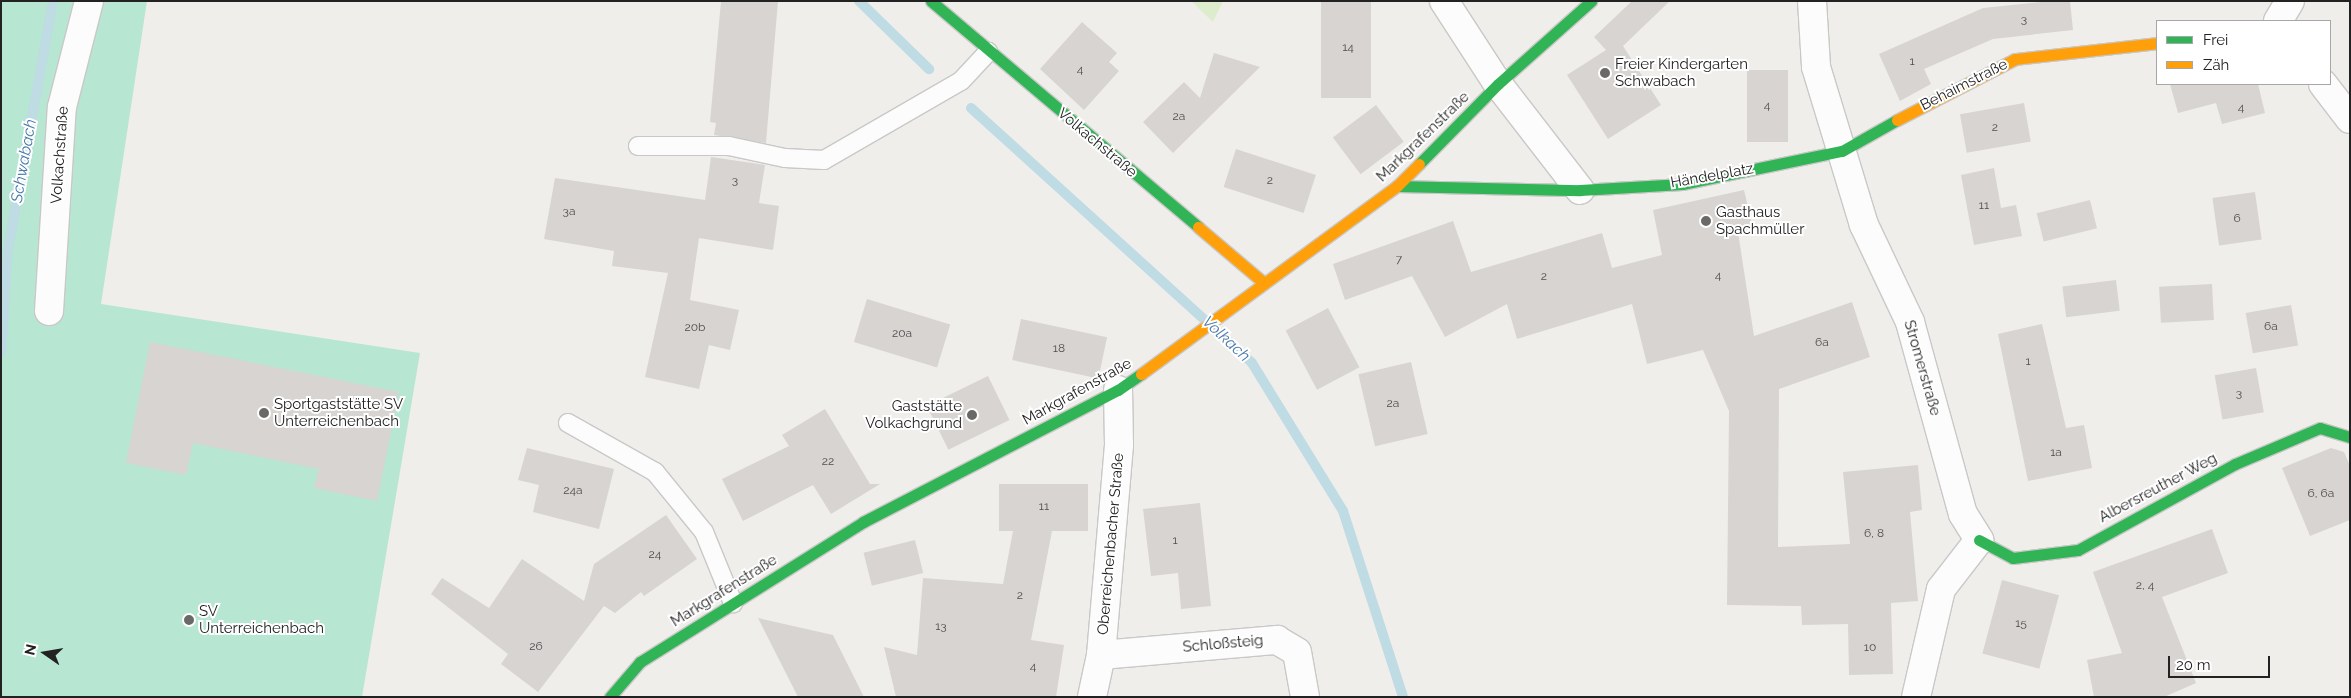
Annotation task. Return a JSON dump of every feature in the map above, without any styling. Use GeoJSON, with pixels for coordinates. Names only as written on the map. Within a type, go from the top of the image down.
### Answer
{"type":"FeatureCollection","features":[{"type":"Feature","properties":{"kind":"street","name":"Volkachstraße"},"geometry":{"type":"LineString","coordinates":[[49,311],[62,107],[89,1]]}},
{"type":"Feature","properties":{"kind":"street","name":"Volkachstraße"},"geometry":{"type":"LineString","coordinates":[[931,1],[988,52],[1264,283]]}},
{"type":"Feature","properties":{"kind":"street"},"geometry":{"type":"LineString","coordinates":[[1444,1],[1498,84],[1580,190]]}},
{"type":"Feature","properties":{"kind":"street","name":"Markgrafenstraße"},"geometry":{"type":"LineString","coordinates":[[610,697],[640,662],[863,522],[1118,390],[1397,186],[1498,84],[1591,1]]}},
{"type":"Feature","properties":{"kind":"street","name":"Stromerstraße"},"geometry":{"type":"LineString","coordinates":[[1812,1],[1816,67],[1864,226],[1910,322],[1963,514],[1979,540]]}},
{"type":"Feature","properties":{"kind":"street"},"geometry":{"type":"LineString","coordinates":[[2279,20],[2290,1]]}},
{"type":"Feature","properties":{"kind":"street","name":"Behaimstraße"},"geometry":{"type":"LineString","coordinates":[[1842,152],[1920,106],[2015,59],[2156,43]]}},
{"type":"Feature","properties":{"kind":"street"},"geometry":{"type":"LineString","coordinates":[[2323,85],[2350,120]]}},
{"type":"Feature","properties":{"kind":"street","name":"Händelplatz"},"geometry":{"type":"LineString","coordinates":[[1397,186],[1580,190],[1682,184],[1842,152]]}},
{"type":"Feature","properties":{"kind":"street","name":"Oberreichenbacher Straße"},"geometry":{"type":"LineString","coordinates":[[1092,697],[1101,655],[1119,445],[1118,390]]}},
{"type":"Feature","properties":{"kind":"street","name":"Albersreuther Weg"},"geometry":{"type":"LineString","coordinates":[[1979,540],[2012,558],[2078,550],[2236,464],[2320,428],[2350,437]]}},
{"type":"Feature","properties":{"kind":"street"},"geometry":{"type":"LineString","coordinates":[[1916,697],[1941,589],[1979,540]]}},
{"type":"Feature","properties":{"kind":"street","name":"Schloßsteig"},"geometry":{"type":"LineString","coordinates":[[1101,655],[1277,640],[1296,652],[1304,697]]}},
{"type":"Feature","properties":{"kind":"lane"},"geometry":{"type":"LineString","coordinates":[[638,146],[729,146],[785,158],[824,160],[961,81],[988,52]]}},
{"type":"Feature","properties":{"kind":"lane"},"geometry":{"type":"LineString","coordinates":[[568,423],[655,472],[704,532],[732,604]]}},
{"type":"Feature","properties":{"kind":"green space"},"geometry":{"type":"Polygon","coordinates":[[[1,1],[147,1],[101,304],[420,353],[362,697],[1,697],[1,1]]]}},
{"type":"Feature","properties":{"kind":"green space"},"geometry":{"type":"Polygon","coordinates":[[[1191,1],[1223,1],[1213,22],[1191,1]]]}},
{"type":"Feature","properties":{"kind":"building"},"geometry":{"type":"Polygon","coordinates":[[[721,1],[778,1],[766,143],[714,135],[716,123],[710,122],[721,1]]]}},
{"type":"Feature","properties":{"kind":"building"},"geometry":{"type":"Polygon","coordinates":[[[1321,1],[1371,1],[1371,98],[1321,98],[1321,1]]]}},
{"type":"Feature","properties":{"kind":"building","name":"Freier Kindergarten Schwabach"},"geometry":{"type":"Polygon","coordinates":[[[1632,1],[1670,1],[1623,46],[1661,105],[1608,139],[1567,75],[1606,50],[1594,37],[1632,1]]]}},
{"type":"Feature","properties":{"kind":"building"},"geometry":{"type":"Polygon","coordinates":[[[2050,1],[2070,1],[2073,30],[1993,39],[1924,69],[1931,84],[1900,101],[1879,54],[1983,8],[2050,1]]]}},
{"type":"Feature","properties":{"kind":"building"},"geometry":{"type":"Polygon","coordinates":[[[1082,22],[1117,53],[1109,62],[1119,71],[1084,110],[1040,69],[1082,22]]]}},
{"type":"Feature","properties":{"kind":"building"},"geometry":{"type":"Polygon","coordinates":[[[1214,53],[1260,67],[1173,153],[1143,122],[1184,82],[1200,98],[1214,53]]]}},
{"type":"Feature","properties":{"kind":"building"},"geometry":{"type":"Polygon","coordinates":[[[1747,70],[1788,70],[1788,142],[1747,142],[1747,70]]]}},
{"type":"Feature","properties":{"kind":"building"},"geometry":{"type":"Polygon","coordinates":[[[2170,85],[2258,85],[2265,113],[2222,124],[2216,103],[2178,113],[2170,85]]]}},
{"type":"Feature","properties":{"kind":"building"},"geometry":{"type":"Polygon","coordinates":[[[2024,103],[2031,141],[1967,153],[1960,114],[2024,103]]]}},
{"type":"Feature","properties":{"kind":"building"},"geometry":{"type":"Polygon","coordinates":[[[1376,105],[1404,142],[1361,174],[1333,137],[1376,105]]]}},
{"type":"Feature","properties":{"kind":"building"},"geometry":{"type":"Polygon","coordinates":[[[1236,149],[1316,175],[1304,213],[1224,187],[1236,149]]]}},
{"type":"Feature","properties":{"kind":"building"},"geometry":{"type":"Polygon","coordinates":[[[711,157],[765,165],[759,203],[779,206],[773,250],[699,238],[690,300],[739,310],[730,350],[709,345],[699,389],[645,377],[668,273],[612,266],[614,251],[544,239],[555,178],[705,200],[711,157]]]}},
{"type":"Feature","properties":{"kind":"building"},"geometry":{"type":"Polygon","coordinates":[[[1994,168],[2001,208],[2016,205],[2022,236],[1974,245],[1961,175],[1994,168]]]}},
{"type":"Feature","properties":{"kind":"building"},"geometry":{"type":"Polygon","coordinates":[[[1744,190],[1753,228],[1738,232],[1754,336],[1852,302],[1870,357],[1779,389],[1778,547],[1850,544],[1843,472],[1918,465],[1922,510],[1910,512],[1918,601],[1891,603],[1893,674],[1849,675],[1848,624],[1802,625],[1801,606],[1727,605],[1729,411],[1703,350],[1647,364],[1632,304],[1517,339],[1507,304],[1445,337],[1412,276],[1345,300],[1333,264],[1453,221],[1471,272],[1602,233],[1612,268],[1662,255],[1653,210],[1744,190]]]}},
{"type":"Feature","properties":{"kind":"building"},"geometry":{"type":"Polygon","coordinates":[[[2255,192],[2262,240],[2219,246],[2212,198],[2255,192]]]}},
{"type":"Feature","properties":{"kind":"building"},"geometry":{"type":"Polygon","coordinates":[[[2090,200],[2097,228],[2044,241],[2037,213],[2090,200]]]}},
{"type":"Feature","properties":{"kind":"building"},"geometry":{"type":"Polygon","coordinates":[[[2116,280],[2120,311],[2066,317],[2062,287],[2116,280]]]}},
{"type":"Feature","properties":{"kind":"building"},"geometry":{"type":"Polygon","coordinates":[[[2212,284],[2214,320],[2161,323],[2159,287],[2212,284]]]}},
{"type":"Feature","properties":{"kind":"building"},"geometry":{"type":"Polygon","coordinates":[[[867,299],[950,324],[937,367],[854,342],[867,299]]]}},
{"type":"Feature","properties":{"kind":"building"},"geometry":{"type":"Polygon","coordinates":[[[2291,305],[2298,345],[2253,353],[2246,313],[2291,305]]]}},
{"type":"Feature","properties":{"kind":"building"},"geometry":{"type":"Polygon","coordinates":[[[1328,308],[1359,367],[1317,390],[1286,331],[1328,308]]]}},
{"type":"Feature","properties":{"kind":"building"},"geometry":{"type":"Polygon","coordinates":[[[1021,319],[1107,337],[1098,378],[1012,360],[1021,319]]]}},
{"type":"Feature","properties":{"kind":"building"},"geometry":{"type":"Polygon","coordinates":[[[2042,324],[2066,428],[2084,425],[2092,468],[2028,481],[1998,334],[2042,324]]]}},
{"type":"Feature","properties":{"kind":"building"},"geometry":{"type":"Polygon","coordinates":[[[150,342],[399,392],[377,501],[314,488],[319,469],[193,443],[186,475],[126,463],[150,342]]]}},
{"type":"Feature","properties":{"kind":"building"},"geometry":{"type":"Polygon","coordinates":[[[1411,362],[1428,434],[1375,446],[1358,374],[1411,362]]]}},
{"type":"Feature","properties":{"kind":"building"},"geometry":{"type":"Polygon","coordinates":[[[2256,368],[2264,412],[2222,420],[2215,375],[2256,368]]]}},
{"type":"Feature","properties":{"kind":"building"},"geometry":{"type":"Polygon","coordinates":[[[988,376],[1009,420],[948,450],[927,406],[988,376]]]}},
{"type":"Feature","properties":{"kind":"building"},"geometry":{"type":"Polygon","coordinates":[[[825,409],[870,484],[880,484],[831,514],[813,485],[743,521],[722,479],[789,446],[782,435],[825,409]]]}},
{"type":"Feature","properties":{"kind":"building"},"geometry":{"type":"Polygon","coordinates":[[[527,448],[614,469],[599,529],[533,512],[539,485],[518,480],[527,448]]]}},
{"type":"Feature","properties":{"kind":"building"},"geometry":{"type":"Polygon","coordinates":[[[2331,448],[2344,452],[2350,466],[2350,520],[2310,536],[2282,468],[2331,448]]]}},
{"type":"Feature","properties":{"kind":"building"},"geometry":{"type":"Polygon","coordinates":[[[999,484],[1088,484],[1088,531],[1052,531],[1031,640],[1064,645],[1056,697],[896,697],[884,647],[917,655],[923,578],[1003,584],[1013,531],[999,531],[999,484]]]}},
{"type":"Feature","properties":{"kind":"building"},"geometry":{"type":"Polygon","coordinates":[[[1200,503],[1211,606],[1181,609],[1178,573],[1151,576],[1143,509],[1200,503]]]}},
{"type":"Feature","properties":{"kind":"building"},"geometry":{"type":"Polygon","coordinates":[[[666,515],[697,559],[644,596],[641,592],[615,613],[604,606],[538,692],[501,664],[508,654],[431,594],[442,578],[489,608],[522,559],[584,601],[594,564],[666,515]]]}},
{"type":"Feature","properties":{"kind":"building"},"geometry":{"type":"Polygon","coordinates":[[[2212,529],[2228,573],[2162,597],[2196,683],[2164,697],[2094,697],[2087,660],[2122,653],[2093,572],[2212,529]]]}},
{"type":"Feature","properties":{"kind":"building"},"geometry":{"type":"Polygon","coordinates":[[[915,540],[923,573],[872,586],[864,553],[915,540]]]}},
{"type":"Feature","properties":{"kind":"building"},"geometry":{"type":"Polygon","coordinates":[[[2002,580],[2059,595],[2039,669],[1982,653],[2002,580]]]}},
{"type":"Feature","properties":{"kind":"building"},"geometry":{"type":"Polygon","coordinates":[[[758,618],[833,635],[864,697],[798,697],[758,618]]]}},
{"type":"Feature","properties":{"kind":"waterway","name":"Schwabach"},"geometry":{"type":"LineString","coordinates":[[1,352],[8,249],[53,1]]}},
{"type":"Feature","properties":{"kind":"waterway","name":"Volkach"},"geometry":{"type":"LineString","coordinates":[[859,1],[929,69]]}},
{"type":"Feature","properties":{"kind":"waterway","name":"Volkach"},"geometry":{"type":"LineString","coordinates":[[971,108],[1252,363],[1343,511],[1403,697]]}},
{"type":"Feature","properties":{"kind":"traffic: fast"},"geometry":{"type":"LineString","coordinates":[[931,1],[1198,227]]}},
{"type":"Feature","properties":{"kind":"traffic: fast"},"geometry":{"type":"LineString","coordinates":[[1419,164],[1498,84],[1591,1]]}},
{"type":"Feature","properties":{"kind":"traffic: fast"},"geometry":{"type":"LineString","coordinates":[[1397,186],[1580,190],[1682,184],[1842,151],[1897,120]]}},
{"type":"Feature","properties":{"kind":"traffic: fast"},"geometry":{"type":"LineString","coordinates":[[610,697],[640,662],[863,522],[1118,390],[1141,374]]}},
{"type":"Feature","properties":{"kind":"traffic: fast"},"geometry":{"type":"LineString","coordinates":[[1979,540],[2013,558],[2078,550],[2235,464],[2320,428],[2350,437]]}},
{"type":"Feature","properties":{"kind":"traffic: slow"},"geometry":{"type":"LineString","coordinates":[[1897,120],[2015,59],[2156,43]]}},
{"type":"Feature","properties":{"kind":"traffic: slow"},"geometry":{"type":"LineString","coordinates":[[1141,374],[1397,186],[1419,164]]}},
{"type":"Feature","properties":{"kind":"traffic: slow"},"geometry":{"type":"LineString","coordinates":[[1198,227],[1264,283]]}},
{"type":"Feature","properties":{"kind":"place","name":"Freier Kindergarten Schwabach"},"geometry":{"type":"Point","coordinates":[1605,73]}},
{"type":"Feature","properties":{"kind":"place","name":"Gasthaus Spachmüller"},"geometry":{"type":"Point","coordinates":[1706,221]}},
{"type":"Feature","properties":{"kind":"place","name":"Sportgaststätte SV Unterreichenbach"},"geometry":{"type":"Point","coordinates":[264,413]}},
{"type":"Feature","properties":{"kind":"place","name":"Gaststätte Volkachgrund"},"geometry":{"type":"Point","coordinates":[972,415]}},
{"type":"Feature","properties":{"kind":"place","name":"SV Unterreichenbach"},"geometry":{"type":"Point","coordinates":[189,620]}}]}
